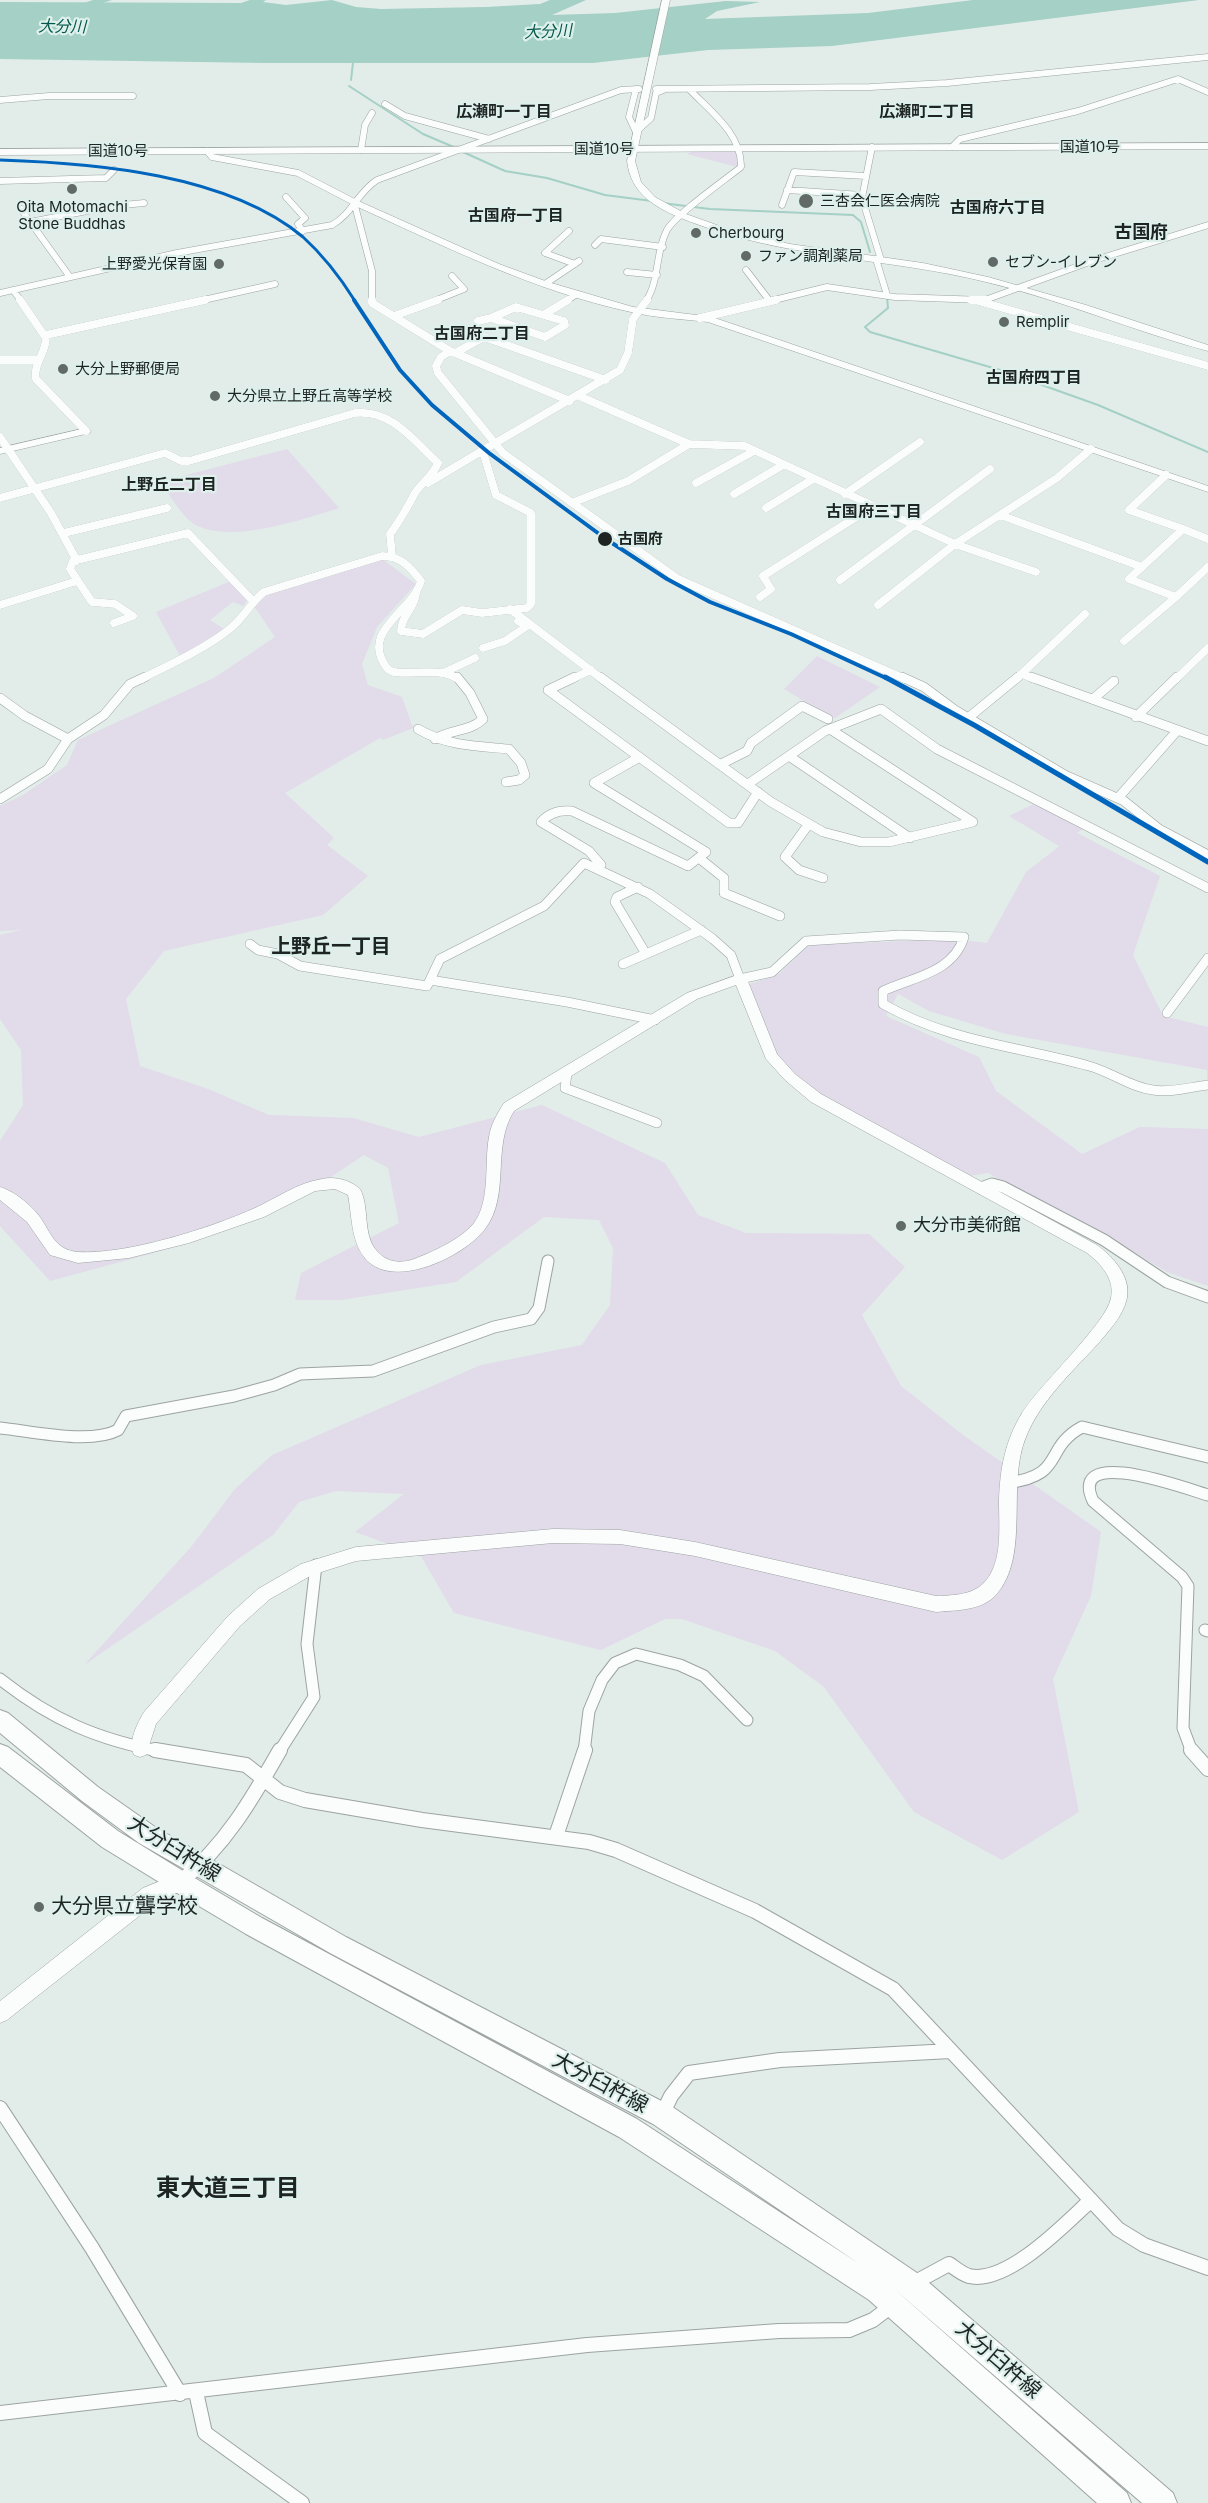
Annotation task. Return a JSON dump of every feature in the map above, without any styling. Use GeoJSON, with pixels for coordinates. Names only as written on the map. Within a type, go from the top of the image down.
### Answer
{"type":"FeatureCollection","features":[{"type":"Feature","properties":{"kind":"highway","name":"国道10号"},"geometry":{"type":"LineString","coordinates":[[0,152],[1208,146]]}},
{"type":"Feature","properties":{"kind":"main road","name":"大分臼杵線"},"geometry":{"type":"LineString","coordinates":[[0,1719],[100,1801],[147,1835],[338,1945],[662,2115],[911,2284],[1163,2503]]}},
{"type":"Feature","properties":{"kind":"main road","name":"大分臼杵線"},"geometry":{"type":"LineString","coordinates":[[0,1754],[110,1839],[180,1882],[254,1926],[628,2128],[731,2193],[878,2291],[1117,2503]]}},
{"type":"Feature","properties":{"kind":"street"},"geometry":{"type":"LineString","coordinates":[[666,0],[632,149],[632,174],[640,187],[656,202],[682,216],[713,227],[768,240],[947,270],[1018,288],[1208,348]]}},
{"type":"Feature","properties":{"kind":"street"},"geometry":{"type":"LineString","coordinates":[[656,89],[870,87],[966,82],[1208,57]]}},
{"type":"Feature","properties":{"kind":"street"},"geometry":{"type":"LineString","coordinates":[[952,147],[960,139],[1078,111],[1178,79],[1208,92]]}},
{"type":"Feature","properties":{"kind":"street"},"geometry":{"type":"LineString","coordinates":[[0,294],[230,243],[339,223],[345,218],[361,191],[373,182],[621,90],[637,89],[628,117],[636,132]]}},
{"type":"Feature","properties":{"kind":"street"},"geometry":{"type":"LineString","coordinates":[[636,132],[651,118],[656,93],[672,89]]}},
{"type":"Feature","properties":{"kind":"street"},"geometry":{"type":"LineString","coordinates":[[424,484],[435,481],[480,452],[606,380],[622,366],[628,353],[632,323],[651,295],[667,230],[692,206],[739,169],[742,161],[739,148],[728,131],[690,89]]}},
{"type":"Feature","properties":{"kind":"street"},"geometry":{"type":"LineString","coordinates":[[0,100],[49,96],[133,96]]}},
{"type":"Feature","properties":{"kind":"street"},"geometry":{"type":"LineString","coordinates":[[385,104],[405,116],[489,139]]}},
{"type":"Feature","properties":{"kind":"street"},"geometry":{"type":"LineString","coordinates":[[361,150],[365,125],[372,114]]}},
{"type":"Feature","properties":{"kind":"street"},"geometry":{"type":"LineString","coordinates":[[872,147],[862,195],[864,211],[887,295]]}},
{"type":"Feature","properties":{"kind":"street"},"geometry":{"type":"LineString","coordinates":[[207,151],[212,157],[276,167],[303,175],[354,202],[474,256],[545,284],[638,312],[700,318],[1208,489]]}},
{"type":"Feature","properties":{"kind":"street"},"geometry":{"type":"LineString","coordinates":[[0,181],[106,178],[114,171]]}},
{"type":"Feature","properties":{"kind":"street"},"geometry":{"type":"LineString","coordinates":[[782,205],[794,172],[866,177]]}},
{"type":"Feature","properties":{"kind":"street"},"geometry":{"type":"LineString","coordinates":[[787,190],[862,195]]}},
{"type":"Feature","properties":{"kind":"street"},"geometry":{"type":"LineString","coordinates":[[286,197],[304,218],[298,224],[303,231]]}},
{"type":"Feature","properties":{"kind":"street"},"geometry":{"type":"LineString","coordinates":[[354,202],[372,271],[371,300],[452,352],[570,401]]}},
{"type":"Feature","properties":{"kind":"street"},"geometry":{"type":"LineString","coordinates":[[30,222],[113,206],[144,203]]}},
{"type":"Feature","properties":{"kind":"street"},"geometry":{"type":"LineString","coordinates":[[21,208],[70,277]]}},
{"type":"Feature","properties":{"kind":"street"},"geometry":{"type":"LineString","coordinates":[[976,301],[1095,260],[1208,225]]}},
{"type":"Feature","properties":{"kind":"street"},"geometry":{"type":"LineString","coordinates":[[545,284],[577,262],[545,253],[569,231]]}},
{"type":"Feature","properties":{"kind":"street"},"geometry":{"type":"LineString","coordinates":[[595,245],[601,239],[663,247]]}},
{"type":"Feature","properties":{"kind":"street"},"geometry":{"type":"LineString","coordinates":[[746,270],[769,300]]}},
{"type":"Feature","properties":{"kind":"street"},"geometry":{"type":"LineString","coordinates":[[627,272],[657,275]]}},
{"type":"Feature","properties":{"kind":"street"},"geometry":{"type":"LineString","coordinates":[[394,316],[464,289],[452,276]]}},
{"type":"Feature","properties":{"kind":"street"},"geometry":{"type":"LineString","coordinates":[[46,335],[275,284]]}},
{"type":"Feature","properties":{"kind":"street"},"geometry":{"type":"LineString","coordinates":[[700,318],[827,287],[887,295],[976,301],[1208,366]]}},
{"type":"Feature","properties":{"kind":"street"},"geometry":{"type":"LineString","coordinates":[[14,290],[46,335],[46,347],[34,371],[36,379],[86,431]]}},
{"type":"Feature","properties":{"kind":"street"},"geometry":{"type":"LineString","coordinates":[[545,314],[577,294]]}},
{"type":"Feature","properties":{"kind":"street"},"geometry":{"type":"LineString","coordinates":[[478,321],[519,306],[564,321],[566,325],[545,337],[490,318]]}},
{"type":"Feature","properties":{"kind":"street"},"geometry":{"type":"LineString","coordinates":[[606,380],[484,337],[441,357],[436,366],[438,373],[494,444],[514,462],[574,502],[678,579],[924,687],[968,718],[1077,781],[1118,798],[1151,824],[1208,855]]}},
{"type":"Feature","properties":{"kind":"street"},"geometry":{"type":"LineString","coordinates":[[0,360],[38,360]]}},
{"type":"Feature","properties":{"kind":"street"},"geometry":{"type":"LineString","coordinates":[[579,396],[689,444],[734,444],[754,450],[955,544],[1036,572]]}},
{"type":"Feature","properties":{"kind":"street"},"geometry":{"type":"LineString","coordinates":[[0,498],[165,453],[181,461],[189,461],[366,411],[389,418],[436,459],[438,468],[416,492],[409,509],[390,534],[392,556]]}},
{"type":"Feature","properties":{"kind":"street"},"geometry":{"type":"LineString","coordinates":[[4,450],[86,431]]}},
{"type":"Feature","properties":{"kind":"street"},"geometry":{"type":"LineString","coordinates":[[0,438],[4,450],[36,488],[64,533],[77,561]]}},
{"type":"Feature","properties":{"kind":"street"},"geometry":{"type":"LineString","coordinates":[[845,494],[920,441]]}},
{"type":"Feature","properties":{"kind":"street"},"geometry":{"type":"LineString","coordinates":[[574,502],[628,482],[689,444]]}},
{"type":"Feature","properties":{"kind":"street"},"geometry":{"type":"LineString","coordinates":[[878,605],[955,544],[1057,478],[1091,449]]}},
{"type":"Feature","properties":{"kind":"street"},"geometry":{"type":"LineString","coordinates":[[696,483],[754,450]]}},
{"type":"Feature","properties":{"kind":"street"},"geometry":{"type":"LineString","coordinates":[[0,799],[29,784],[52,767],[68,738],[104,715],[130,684],[167,667],[232,627],[253,601],[264,592],[368,559],[392,556],[416,571],[421,581],[416,601],[400,625],[400,631],[414,635],[423,634],[462,610],[482,613],[510,608],[526,608],[531,604],[531,513],[523,506],[509,503],[496,495],[484,455],[480,452]]}},
{"type":"Feature","properties":{"kind":"street"},"geometry":{"type":"LineString","coordinates":[[734,494],[783,465]]}},
{"type":"Feature","properties":{"kind":"street"},"geometry":{"type":"LineString","coordinates":[[840,580],[916,526],[990,469]]}},
{"type":"Feature","properties":{"kind":"street"},"geometry":{"type":"LineString","coordinates":[[1166,475],[1129,510],[1208,539]]}},
{"type":"Feature","properties":{"kind":"street"},"geometry":{"type":"LineString","coordinates":[[766,508],[813,479]]}},
{"type":"Feature","properties":{"kind":"street"},"geometry":{"type":"LineString","coordinates":[[760,597],[771,589],[763,576],[872,507]]}},
{"type":"Feature","properties":{"kind":"street"},"geometry":{"type":"LineString","coordinates":[[64,533],[167,508]]}},
{"type":"Feature","properties":{"kind":"street"},"geometry":{"type":"LineString","coordinates":[[1000,515],[1142,567]]}},
{"type":"Feature","properties":{"kind":"street"},"geometry":{"type":"LineString","coordinates":[[1176,597],[1129,579],[1183,529]]}},
{"type":"Feature","properties":{"kind":"street"},"geometry":{"type":"LineString","coordinates":[[114,623],[133,616],[126,607],[102,601],[92,602],[70,568],[73,561],[188,533],[253,601]]}},
{"type":"Feature","properties":{"kind":"street"},"geometry":{"type":"LineString","coordinates":[[1124,641],[1144,621],[1157,615],[1208,567]]}},
{"type":"Feature","properties":{"kind":"street"},"geometry":{"type":"LineString","coordinates":[[0,605],[77,581]]}},
{"type":"Feature","properties":{"kind":"street"},"geometry":{"type":"LineString","coordinates":[[416,594],[386,624],[379,643],[381,658],[389,671],[396,674],[430,670],[445,672],[470,688],[483,721],[477,725],[444,732],[435,739]]}},
{"type":"Feature","properties":{"kind":"street"},"geometry":{"type":"LineString","coordinates":[[510,608],[553,637],[591,670],[758,792],[808,825],[836,837],[861,842],[892,842],[973,822],[830,729]]}},
{"type":"Feature","properties":{"kind":"street"},"geometry":{"type":"LineString","coordinates":[[483,648],[505,641],[527,626],[500,610]]}},
{"type":"Feature","properties":{"kind":"street"},"geometry":{"type":"LineString","coordinates":[[968,718],[1022,674],[1084,614]]}},
{"type":"Feature","properties":{"kind":"street"},"geometry":{"type":"LineString","coordinates":[[1136,717],[1208,648]]}},
{"type":"Feature","properties":{"kind":"street"},"geometry":{"type":"LineString","coordinates":[[445,672],[475,657]]}},
{"type":"Feature","properties":{"kind":"street"},"geometry":{"type":"LineString","coordinates":[[591,670],[548,690],[729,823],[738,823],[758,792]]}},
{"type":"Feature","properties":{"kind":"street"},"geometry":{"type":"LineString","coordinates":[[1022,674],[1094,699],[1176,732],[1208,741]]}},
{"type":"Feature","properties":{"kind":"street"},"geometry":{"type":"LineString","coordinates":[[1094,699],[1114,681]]}},
{"type":"Feature","properties":{"kind":"street"},"geometry":{"type":"LineString","coordinates":[[0,698],[26,716],[68,738]]}},
{"type":"Feature","properties":{"kind":"street"},"geometry":{"type":"LineString","coordinates":[[721,764],[747,751],[751,743],[802,706],[828,718]]}},
{"type":"Feature","properties":{"kind":"street"},"geometry":{"type":"LineString","coordinates":[[748,784],[830,729],[881,709],[937,749],[1208,888]]}},
{"type":"Feature","properties":{"kind":"street"},"geometry":{"type":"LineString","coordinates":[[418,729],[435,739],[480,748],[509,748],[521,763],[525,775],[519,780],[506,782]]}},
{"type":"Feature","properties":{"kind":"street"},"geometry":{"type":"LineString","coordinates":[[1118,798],[1176,732]]}},
{"type":"Feature","properties":{"kind":"street"},"geometry":{"type":"LineString","coordinates":[[789,756],[910,837]]}},
{"type":"Feature","properties":{"kind":"street"},"geometry":{"type":"LineString","coordinates":[[598,869],[601,865],[589,851],[541,822],[543,819],[562,810],[572,811],[688,866],[706,852],[594,783],[638,758]]}},
{"type":"Feature","properties":{"kind":"street"},"geometry":{"type":"LineString","coordinates":[[808,825],[785,857],[799,870],[823,878]]}},
{"type":"Feature","properties":{"kind":"street"},"geometry":{"type":"LineString","coordinates":[[699,858],[724,878],[724,893],[780,916]]}},
{"type":"Feature","properties":{"kind":"street"},"geometry":{"type":"LineString","coordinates":[[140,1749],[144,1728],[150,1718],[234,1621],[275,1586],[316,1565],[356,1554],[390,1549],[553,1536],[620,1537],[695,1549],[936,1604],[959,1604],[982,1595],[994,1586],[1002,1571],[1008,1535],[1007,1483],[1013,1449],[1028,1415],[1106,1322],[1116,1306],[1120,1291],[1114,1271],[1092,1249],[834,1110],[790,1077],[771,1056],[764,1043],[731,955],[701,930],[638,887],[584,863],[544,906],[463,945],[440,959],[433,969],[427,986],[300,966],[278,954],[258,950],[250,944]]}},
{"type":"Feature","properties":{"kind":"street"},"geometry":{"type":"LineString","coordinates":[[638,887],[617,897],[615,902],[646,954]]}},
{"type":"Feature","properties":{"kind":"street"},"geometry":{"type":"LineString","coordinates":[[623,964],[701,930]]}},
{"type":"Feature","properties":{"kind":"street"},"geometry":{"type":"LineString","coordinates":[[0,1192],[32,1218],[53,1249],[59,1254],[72,1257],[109,1256],[153,1248],[260,1212],[318,1184],[334,1183],[352,1189],[355,1193],[369,1254],[387,1265],[422,1264],[456,1244],[482,1223],[490,1192],[491,1165],[501,1119],[510,1107],[692,996],[740,979],[772,972],[806,941],[900,934],[964,937],[964,942],[948,962],[928,975],[883,991],[883,1004],[899,1015],[953,1038],[1090,1066],[1130,1084],[1154,1090],[1208,1085]]}},
{"type":"Feature","properties":{"kind":"street"},"geometry":{"type":"LineString","coordinates":[[1167,1013],[1208,958]]}},
{"type":"Feature","properties":{"kind":"street"},"geometry":{"type":"LineString","coordinates":[[430,980],[556,1000],[655,1020]]}},
{"type":"Feature","properties":{"kind":"street"},"geometry":{"type":"LineString","coordinates":[[567,1074],[565,1088],[657,1123]]}},
{"type":"Feature","properties":{"kind":"street"},"geometry":{"type":"LineString","coordinates":[[981,1188],[992,1184],[1003,1186],[1104,1240],[1167,1282],[1208,1297]]}},
{"type":"Feature","properties":{"kind":"street"},"geometry":{"type":"LineString","coordinates":[[0,1428],[68,1435],[114,1433],[122,1426],[126,1416],[234,1396],[274,1385],[300,1374],[373,1371],[494,1327],[531,1318],[539,1308],[548,1261]]}},
{"type":"Feature","properties":{"kind":"street"},"geometry":{"type":"LineString","coordinates":[[1007,1483],[1032,1480],[1042,1476],[1067,1436],[1082,1427],[1208,1457]]}},
{"type":"Feature","properties":{"kind":"street"},"geometry":{"type":"LineString","coordinates":[[1208,1495],[1114,1471],[1098,1473],[1089,1483],[1088,1490],[1093,1501],[1182,1577],[1188,1586],[1183,1728],[1189,1748],[1208,1769]]}},
{"type":"Feature","properties":{"kind":"street"},"geometry":{"type":"LineString","coordinates":[[0,2013],[150,1895],[180,1882],[201,1867],[265,1779],[314,1697],[307,1654],[307,1635],[316,1565]]}},
{"type":"Feature","properties":{"kind":"street"},"geometry":{"type":"LineString","coordinates":[[556,1836],[584,1756],[589,1711],[602,1680],[615,1663],[636,1654],[680,1665],[704,1676],[747,1720]]}},
{"type":"Feature","properties":{"kind":"street"},"geometry":{"type":"LineString","coordinates":[[0,1679],[48,1716],[105,1740],[140,1749],[236,1762],[265,1779],[280,1792],[305,1800],[422,1820],[556,1836],[616,1850],[756,1911],[893,1989],[1118,2229],[1144,2245],[1208,2268]]}},
{"type":"Feature","properties":{"kind":"street"},"geometry":{"type":"LineString","coordinates":[[662,2115],[671,2096],[688,2073],[780,2060],[951,2051]]}},
{"type":"Feature","properties":{"kind":"street"},"geometry":{"type":"LineString","coordinates":[[0,2108],[92,2248],[180,2394]]}},
{"type":"Feature","properties":{"kind":"street"},"geometry":{"type":"LineString","coordinates":[[0,2413],[180,2394],[587,2345],[779,2331],[849,2330],[873,2320],[894,2305],[911,2284],[949,2264],[970,2276],[997,2272],[1046,2241],[1091,2200]]}},
{"type":"Feature","properties":{"kind":"street"},"geometry":{"type":"LineString","coordinates":[[196,2392],[205,2433],[302,2503]]}},
{"type":"Feature","properties":{"kind":"shaded area"},"geometry":{"type":"Polygon","coordinates":[[[692,152],[738,152],[737,167],[687,154],[692,152]]]}},
{"type":"Feature","properties":{"kind":"shaded area"},"geometry":{"type":"Polygon","coordinates":[[[287,449],[339,508],[269,528],[231,532],[213,531],[198,526],[188,519],[164,488],[163,481],[287,449]]]}},
{"type":"Feature","properties":{"kind":"shaded area"},"geometry":{"type":"Polygon","coordinates":[[[382,559],[416,584],[377,627],[362,664],[368,685],[402,697],[413,728],[383,740],[380,738],[285,793],[334,838],[327,845],[368,876],[323,915],[164,951],[126,999],[140,1066],[208,1089],[269,1115],[353,1118],[419,1137],[542,1105],[665,1163],[698,1215],[746,1233],[869,1234],[905,1267],[862,1315],[901,1386],[963,1435],[1101,1532],[1091,1596],[1053,1679],[1079,1812],[1002,1860],[914,1812],[824,1687],[775,1651],[682,1619],[665,1619],[601,1650],[454,1613],[421,1556],[355,1532],[404,1494],[336,1491],[299,1502],[273,1535],[84,1665],[191,1547],[235,1489],[272,1455],[481,1365],[582,1345],[610,1305],[613,1248],[599,1220],[544,1217],[456,1282],[341,1300],[295,1300],[301,1273],[399,1223],[388,1168],[364,1155],[285,1207],[194,1242],[50,1281],[0,1226],[0,1141],[23,1105],[21,1050],[0,1019],[0,935],[21,930],[0,931],[0,806],[23,795],[67,765],[78,740],[214,678],[275,637],[254,606],[266,593],[382,559]]]}},
{"type":"Feature","properties":{"kind":"shaded area"},"geometry":{"type":"Polygon","coordinates":[[[231,581],[247,600],[243,606],[233,602],[210,620],[224,629],[180,656],[156,612],[231,581]]]}},
{"type":"Feature","properties":{"kind":"shaded area"},"geometry":{"type":"Polygon","coordinates":[[[817,656],[880,687],[835,718],[827,715],[784,689],[817,656]]]}},
{"type":"Feature","properties":{"kind":"shaded area"},"geometry":{"type":"Polygon","coordinates":[[[1036,803],[1084,828],[1077,833],[1160,876],[1133,955],[1163,1016],[1208,1027],[1208,1094],[1207,1070],[1006,1034],[929,1011],[898,994],[886,1016],[979,1057],[996,1091],[1082,1154],[1140,1127],[1208,1129],[1208,1286],[1167,1272],[1091,1226],[988,1173],[969,1176],[860,1121],[832,1104],[786,1067],[771,1046],[747,985],[779,974],[806,948],[818,941],[860,943],[955,939],[987,943],[1026,872],[1066,841],[1059,846],[1009,816],[1036,803]]]}},
{"type":"Feature","properties":{"kind":"water","name":"大分川"},"geometry":{"type":"Polygon","coordinates":[[[250,0],[266,0],[263,2],[286,5],[332,0],[356,7],[381,9],[486,7],[540,4],[550,0],[586,0],[552,15],[615,13],[726,1],[760,2],[717,11],[705,19],[868,13],[973,0],[1199,0],[832,46],[708,50],[593,63],[265,63],[0,59],[0,2],[241,3],[250,0]]]}},
{"type":"Feature","properties":{"kind":"waterway","name":"大分川"},"geometry":{"type":"LineString","coordinates":[[63,12],[106,0]]}},
{"type":"Feature","properties":{"kind":"waterway"},"geometry":{"type":"LineString","coordinates":[[351,80],[353,63]]}},
{"type":"Feature","properties":{"kind":"waterway"},"geometry":{"type":"LineString","coordinates":[[349,86],[423,134],[456,148]]}},
{"type":"Feature","properties":{"kind":"waterway"},"geometry":{"type":"LineString","coordinates":[[463,152],[505,171],[547,178],[605,195],[652,201]]}},
{"type":"Feature","properties":{"kind":"waterway"},"geometry":{"type":"LineString","coordinates":[[662,203],[710,209],[853,215],[861,222],[870,252]]}},
{"type":"Feature","properties":{"kind":"waterway"},"geometry":{"type":"LineString","coordinates":[[887,297],[888,308],[865,327],[870,332],[1000,370],[1098,405],[1208,452]]}},
{"type":"Feature","properties":{"kind":"transit line"},"geometry":{"type":"LineString","coordinates":[[0,160],[72,163],[143,173],[213,191],[246,204],[279,221],[301,235],[334,269],[400,370],[432,405],[489,453],[606,539],[667,579],[710,602],[830,651],[935,703],[1208,862]]}},
{"type":"Feature","properties":{"kind":"place","name":"Oita Motomachi Stone Buddhas"},"geometry":{"type":"Point","coordinates":[72,189]}},
{"type":"Feature","properties":{"kind":"place","name":"三杏会仁医会病院"},"geometry":{"type":"Point","coordinates":[806,201]}},
{"type":"Feature","properties":{"kind":"place","name":"Cherbourg"},"geometry":{"type":"Point","coordinates":[696,233]}},
{"type":"Feature","properties":{"kind":"place","name":"ファン調剤薬局"},"geometry":{"type":"Point","coordinates":[746,256]}},
{"type":"Feature","properties":{"kind":"place","name":"セブン-イレブン"},"geometry":{"type":"Point","coordinates":[993,262]}},
{"type":"Feature","properties":{"kind":"place","name":"上野愛光保育園"},"geometry":{"type":"Point","coordinates":[219,264]}},
{"type":"Feature","properties":{"kind":"place","name":"Remplir"},"geometry":{"type":"Point","coordinates":[1004,322]}},
{"type":"Feature","properties":{"kind":"place","name":"大分上野郵便局"},"geometry":{"type":"Point","coordinates":[63,369]}},
{"type":"Feature","properties":{"kind":"place","name":"大分県立上野丘高等学校"},"geometry":{"type":"Point","coordinates":[215,396]}},
{"type":"Feature","properties":{"kind":"place","name":"古国府"},"geometry":{"type":"Point","coordinates":[605,539]}},
{"type":"Feature","properties":{"kind":"place","name":"大分市美術館"},"geometry":{"type":"Point","coordinates":[901,1226]}},
{"type":"Feature","properties":{"kind":"place","name":"大分県立聾学校"},"geometry":{"type":"Point","coordinates":[39,1907]}},
{"type":"Feature","properties":{"kind":"district","name":"広瀬町一丁目"},"geometry":{"type":"Point","coordinates":[504,112]}},
{"type":"Feature","properties":{"kind":"district","name":"広瀬町二丁目"},"geometry":{"type":"Point","coordinates":[927,112]}},
{"type":"Feature","properties":{"kind":"district","name":"古国府六丁目"},"geometry":{"type":"Point","coordinates":[998,208]}},
{"type":"Feature","properties":{"kind":"district","name":"古国府一丁目"},"geometry":{"type":"Point","coordinates":[516,216]}},
{"type":"Feature","properties":{"kind":"district","name":"古国府"},"geometry":{"type":"Point","coordinates":[1141,233]}},
{"type":"Feature","properties":{"kind":"district","name":"古国府二丁目"},"geometry":{"type":"Point","coordinates":[482,334]}},
{"type":"Feature","properties":{"kind":"district","name":"古国府四丁目"},"geometry":{"type":"Point","coordinates":[1034,378]}},
{"type":"Feature","properties":{"kind":"district","name":"上野丘二丁目"},"geometry":{"type":"Point","coordinates":[169,485]}},
{"type":"Feature","properties":{"kind":"district","name":"古国府三丁目"},"geometry":{"type":"Point","coordinates":[874,512]}},
{"type":"Feature","properties":{"kind":"district","name":"上野丘一丁目"},"geometry":{"type":"Point","coordinates":[331,947]}},
{"type":"Feature","properties":{"kind":"district","name":"東大道三丁目"},"geometry":{"type":"Point","coordinates":[228,2189]}}]}
